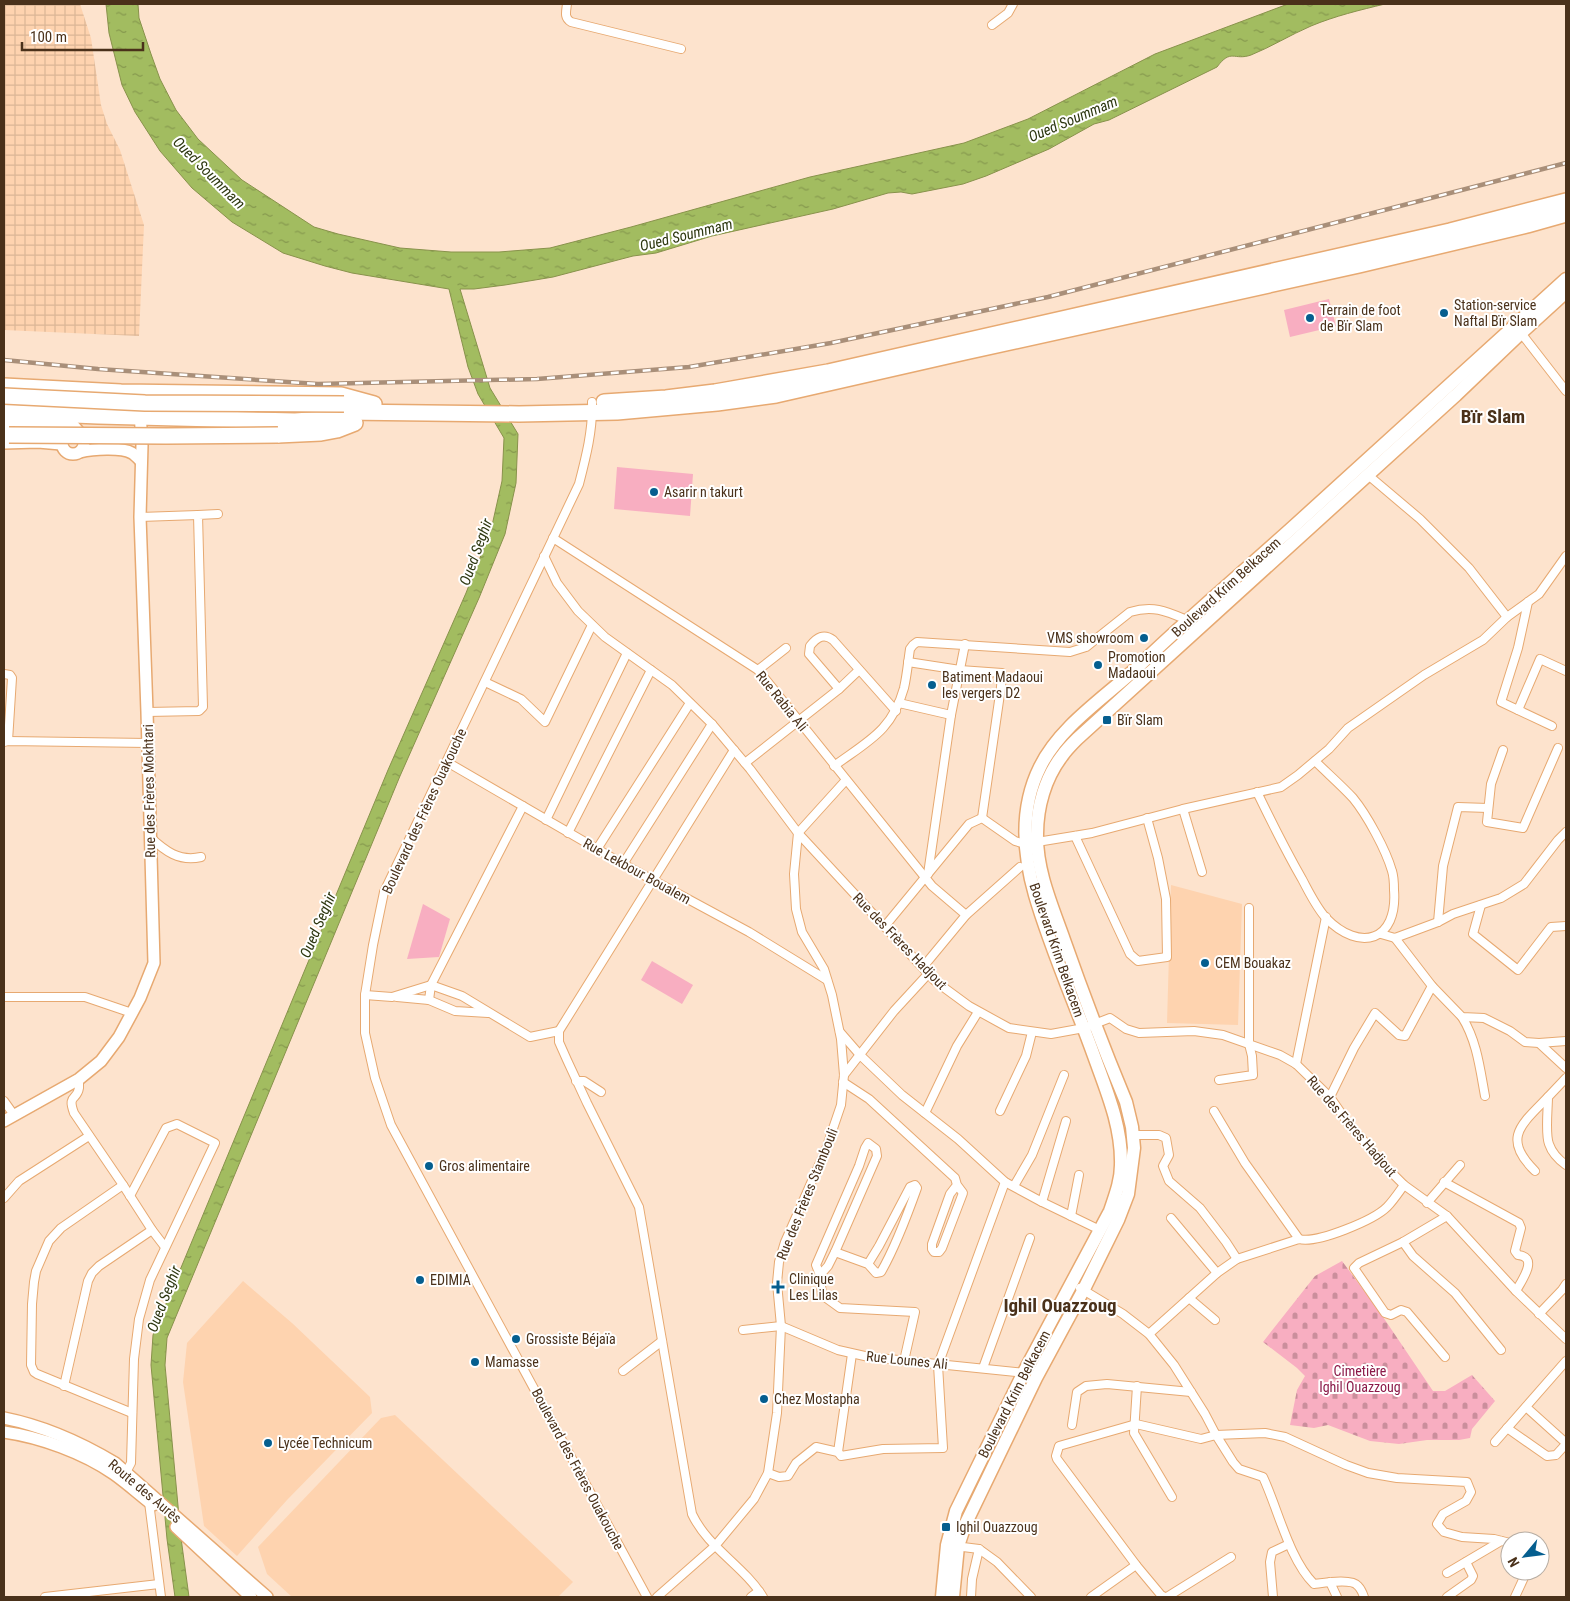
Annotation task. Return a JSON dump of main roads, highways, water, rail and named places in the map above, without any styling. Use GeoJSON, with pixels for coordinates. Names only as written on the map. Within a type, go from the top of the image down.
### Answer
{"type":"FeatureCollection","features":[{"type":"Feature","properties":{"kind":"highway"},"geometry":{"type":"LineString","coordinates":[[4,404],[344,408],[374,404],[519,409],[592,407],[617,402],[715,392],[828,372],[1450,231],[1566,201]]}},
{"type":"Feature","properties":{"kind":"highway"},"geometry":{"type":"LineString","coordinates":[[592,407],[617,412],[674,408],[776,395],[1359,265],[1566,214]]}},
{"type":"Feature","properties":{"kind":"highway"},"geometry":{"type":"LineString","coordinates":[[4,379],[114,386],[140,392]]}},
{"type":"Feature","properties":{"kind":"highway"},"geometry":{"type":"LineString","coordinates":[[4,386],[140,392],[342,395],[374,404]]}},
{"type":"Feature","properties":{"kind":"highway"},"geometry":{"type":"LineString","coordinates":[[4,396],[145,403],[344,408],[400,412]]}},
{"type":"Feature","properties":{"kind":"highway"},"geometry":{"type":"LineString","coordinates":[[4,412],[295,421],[343,419],[400,412],[478,408]]}},
{"type":"Feature","properties":{"kind":"highway"},"geometry":{"type":"LineString","coordinates":[[4,435],[278,435],[337,430],[351,424],[400,412]]}},
{"type":"Feature","properties":{"kind":"highway"},"geometry":{"type":"LineString","coordinates":[[4,425],[58,423],[71,426],[80,435]]}},
{"type":"Feature","properties":{"kind":"main road","name":"Boulevard Krim Belkacem"},"geometry":{"type":"LineString","coordinates":[[953,1597],[952,1546],[965,1525],[1036,1378],[1084,1289],[1118,1220],[1128,1194],[1134,1148],[1126,1102],[1089,1026],[1035,893],[1026,811],[1031,788],[1040,767],[1053,746],[1070,727],[1132,674],[1187,620],[1296,524],[1566,279]]}},
{"type":"Feature","properties":{"kind":"main road","name":"Boulevard Krim Belkacem"},"geometry":{"type":"LineString","coordinates":[[1031,844],[1036,833],[1042,794],[1062,756],[1097,721],[1456,395],[1520,333],[1566,292]]}},
{"type":"Feature","properties":{"kind":"main road","name":"Boulevard Krim Belkacem"},"geometry":{"type":"LineString","coordinates":[[942,1597],[952,1546],[956,1511],[1024,1372],[1110,1211],[1118,1188],[1122,1168],[1121,1144],[1116,1119],[1089,1026]]}},
{"type":"Feature","properties":{"kind":"water","name":"Oued Soummam"},"geometry":{"type":"Polygon","coordinates":[[[106,4],[138,4],[139,18],[160,79],[176,110],[198,139],[242,180],[314,227],[400,248],[451,252],[499,252],[550,248],[810,177],[964,143],[1028,119],[1155,54],[1288,4],[1385,4],[1320,22],[1251,55],[1229,56],[1217,67],[1109,120],[1094,124],[1049,149],[963,184],[912,194],[901,192],[888,193],[833,209],[712,236],[656,253],[633,256],[553,277],[474,289],[460,289],[490,388],[518,434],[516,483],[505,534],[479,598],[400,776],[167,1338],[165,1365],[181,1538],[189,1597],[175,1597],[167,1539],[151,1365],[153,1335],[388,770],[466,593],[491,530],[502,481],[504,438],[478,394],[468,367],[449,289],[352,273],[283,253],[232,222],[192,188],[160,151],[135,112],[122,85],[109,33],[106,4]]]}},
{"type":"Feature","properties":{"kind":"railway"},"geometry":{"type":"LineString","coordinates":[[4,360],[98,369],[318,384],[537,379],[689,367],[831,343],[1048,297],[1566,163]]}},
{"type":"Feature","properties":{"kind":"place","name":"Station-service Naftal Bïr Slam"},"geometry":{"type":"Point","coordinates":[1444,313]}},
{"type":"Feature","properties":{"kind":"place","name":"Terrain de foot de Bïr Slam"},"geometry":{"type":"Point","coordinates":[1310,318]}},
{"type":"Feature","properties":{"kind":"place","name":"Asarir n takurt"},"geometry":{"type":"Point","coordinates":[654,492]}},
{"type":"Feature","properties":{"kind":"place","name":"VMS showroom"},"geometry":{"type":"Point","coordinates":[1144,638]}},
{"type":"Feature","properties":{"kind":"place","name":"Promotion Madaoui"},"geometry":{"type":"Point","coordinates":[1098,665]}},
{"type":"Feature","properties":{"kind":"place","name":"Batiment Madaoui les vergers D2"},"geometry":{"type":"Point","coordinates":[932,685]}},
{"type":"Feature","properties":{"kind":"place","name":"Bïr Slam"},"geometry":{"type":"Point","coordinates":[1107,720]}},
{"type":"Feature","properties":{"kind":"place","name":"CEM Bouakaz"},"geometry":{"type":"Point","coordinates":[1205,963]}},
{"type":"Feature","properties":{"kind":"place","name":"Gros alimentaire"},"geometry":{"type":"Point","coordinates":[429,1166]}},
{"type":"Feature","properties":{"kind":"place","name":"EDIMIA"},"geometry":{"type":"Point","coordinates":[420,1280]}},
{"type":"Feature","properties":{"kind":"place","name":"Clinique Les Lilas"},"geometry":{"type":"Point","coordinates":[778,1287]}},
{"type":"Feature","properties":{"kind":"place","name":"Grossiste Béjaïa"},"geometry":{"type":"Point","coordinates":[516,1339]}},
{"type":"Feature","properties":{"kind":"place","name":"Mamasse"},"geometry":{"type":"Point","coordinates":[475,1362]}},
{"type":"Feature","properties":{"kind":"place","name":"Chez Mostapha"},"geometry":{"type":"Point","coordinates":[764,1399]}},
{"type":"Feature","properties":{"kind":"place","name":"Lycée Technicum"},"geometry":{"type":"Point","coordinates":[268,1443]}},
{"type":"Feature","properties":{"kind":"place","name":"Ighil Ouazzoug"},"geometry":{"type":"Point","coordinates":[946,1527]}},
{"type":"Feature","properties":{"kind":"district","name":"Bïr Slam"},"geometry":{"type":"Point","coordinates":[1493,416]}},
{"type":"Feature","properties":{"kind":"district","name":"Ighil Ouazzoug"},"geometry":{"type":"Point","coordinates":[1060,1305]}},
{"type":"Feature","properties":{"kind":"water label","name":"Oued Seghir"},"geometry":{"type":"Point","coordinates":[476,552]}},
{"type":"Feature","properties":{"kind":"water label","name":"Oued Seghir"},"geometry":{"type":"Point","coordinates":[318,925]}},
{"type":"Feature","properties":{"kind":"water label","name":"Oued Seghir"},"geometry":{"type":"Point","coordinates":[164,1299]}},
{"type":"Feature","properties":{"kind":"park label","name":"Cimetière Ighil Ouazzoug"},"geometry":{"type":"Point","coordinates":[1360,1379]}}]}
